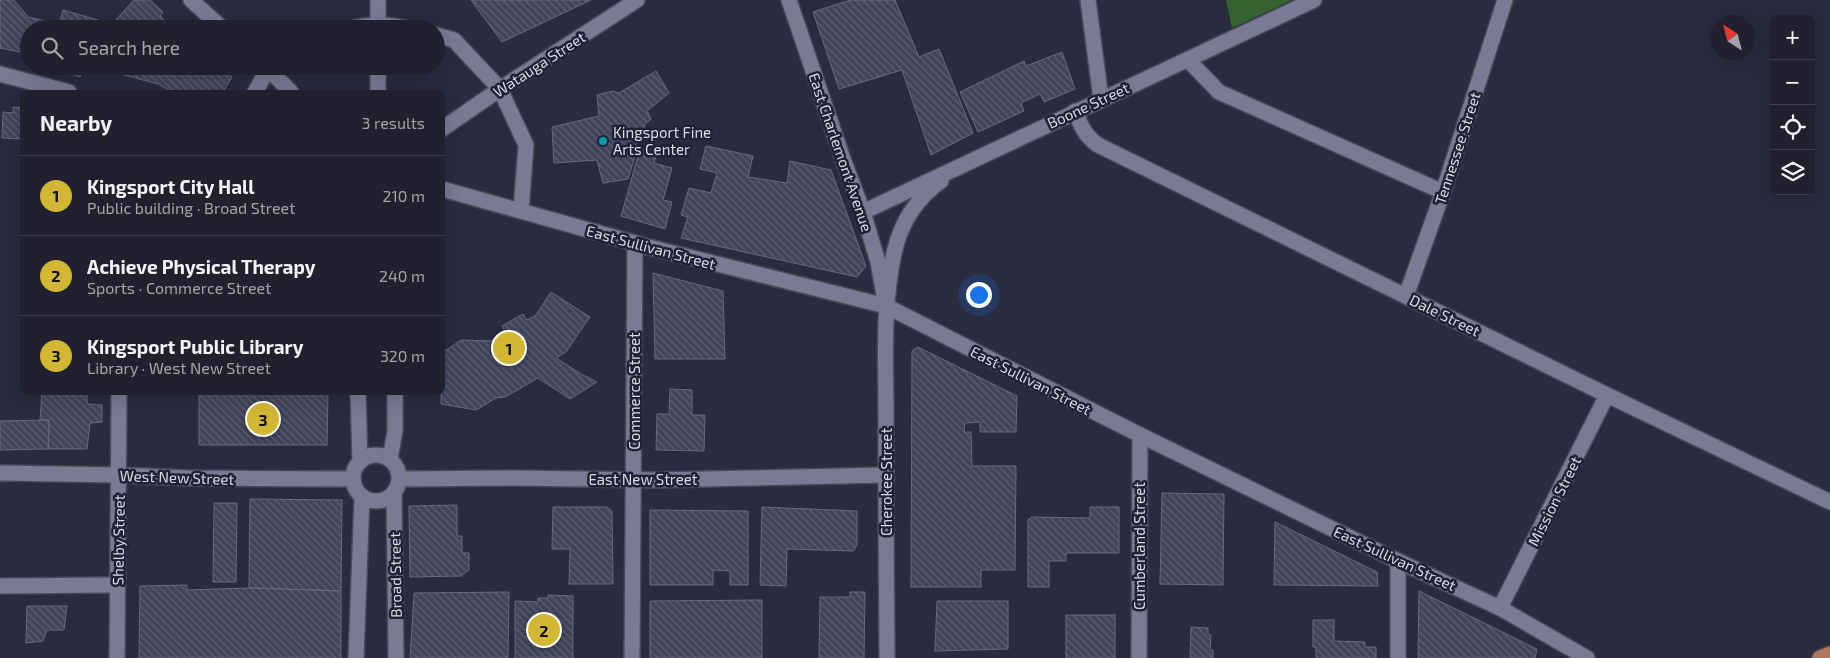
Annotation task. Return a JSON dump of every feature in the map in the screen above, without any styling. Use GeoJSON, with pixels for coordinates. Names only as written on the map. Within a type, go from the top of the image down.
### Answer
{"type":"FeatureCollection","features":[{"type":"Feature","properties":{"kind":"main road"},"geometry":{"type":"LineString","coordinates":[[1820,658],[1830,654]]}},
{"type":"Feature","properties":{"kind":"street"},"geometry":{"type":"LineString","coordinates":[[191,0],[213,20]]}},
{"type":"Feature","properties":{"kind":"street"},"geometry":{"type":"LineString","coordinates":[[378,0],[378,20]]}},
{"type":"Feature","properties":{"kind":"street","name":"Watauga Street"},"geometry":{"type":"LineString","coordinates":[[445,127],[637,0]]}},
{"type":"Feature","properties":{"kind":"street","name":"East Charlemont Avenue"},"geometry":{"type":"LineString","coordinates":[[788,0],[863,212],[878,262],[886,306]]}},
{"type":"Feature","properties":{"kind":"street"},"geometry":{"type":"LineString","coordinates":[[1088,0],[1102,99]]}},
{"type":"Feature","properties":{"kind":"street","name":"Boone Street"},"geometry":{"type":"LineString","coordinates":[[863,212],[1314,0]]}},
{"type":"Feature","properties":{"kind":"street","name":"Tennessee Street"},"geometry":{"type":"LineString","coordinates":[[1406,296],[1443,192],[1505,0]]}},
{"type":"Feature","properties":{"kind":"street"},"geometry":{"type":"LineString","coordinates":[[445,38],[454,40],[500,89],[526,145],[520,210]]}},
{"type":"Feature","properties":{"kind":"street"},"geometry":{"type":"LineString","coordinates":[[1188,60],[1219,92],[1443,192]]}},
{"type":"Feature","properties":{"kind":"street"},"geometry":{"type":"LineString","coordinates":[[0,74],[61,90]]}},
{"type":"Feature","properties":{"kind":"street"},"geometry":{"type":"LineString","coordinates":[[256,90],[264,75]]}},
{"type":"Feature","properties":{"kind":"street"},"geometry":{"type":"LineString","coordinates":[[275,75],[289,90]]}},
{"type":"Feature","properties":{"kind":"street"},"geometry":{"type":"LineString","coordinates":[[378,75],[378,90]]}},
{"type":"Feature","properties":{"kind":"street","name":"Dale Street"},"geometry":{"type":"LineString","coordinates":[[1075,111],[1083,132],[1098,145],[1607,395],[1830,502]]}},
{"type":"Feature","properties":{"kind":"street"},"geometry":{"type":"LineString","coordinates":[[886,306],[895,248],[911,211],[921,198],[968,162]]}},
{"type":"Feature","properties":{"kind":"street","name":"East Sullivan Street"},"geometry":{"type":"LineString","coordinates":[[445,191],[635,243],[886,306],[1140,435],[1398,561],[1500,608],[1587,658]]}},
{"type":"Feature","properties":{"kind":"street","name":"Commerce Street"},"geometry":{"type":"LineString","coordinates":[[632,658],[635,243]]}},
{"type":"Feature","properties":{"kind":"street","name":"Cherokee Street"},"geometry":{"type":"LineString","coordinates":[[886,306],[887,658]]}},
{"type":"Feature","properties":{"kind":"street","name":"Shelby Street"},"geometry":{"type":"LineString","coordinates":[[117,658],[119,395]]}},
{"type":"Feature","properties":{"kind":"street"},"geometry":{"type":"LineString","coordinates":[[358,395],[360,462]]}},
{"type":"Feature","properties":{"kind":"street"},"geometry":{"type":"LineString","coordinates":[[390,459],[395,431],[395,395]]}},
{"type":"Feature","properties":{"kind":"street","name":"Mission Street"},"geometry":{"type":"LineString","coordinates":[[1500,608],[1607,395]]}},
{"type":"Feature","properties":{"kind":"street","name":"Cumberland Street"},"geometry":{"type":"LineString","coordinates":[[1138,658],[1140,435]]}},
{"type":"Feature","properties":{"kind":"street"},"geometry":{"type":"LineString","coordinates":[[376,455],[390,459],[396,465],[397,486],[382,500],[374,501],[362,496],[353,479],[354,472],[360,462],[369,456],[376,455]]}},
{"type":"Feature","properties":{"kind":"street","name":"West New Street"},"geometry":{"type":"LineString","coordinates":[[0,473],[190,478],[353,479]]}},
{"type":"Feature","properties":{"kind":"street","name":"East New Street"},"geometry":{"type":"LineString","coordinates":[[397,486],[634,479],[886,475]]}},
{"type":"Feature","properties":{"kind":"street","name":"Broad Street"},"geometry":{"type":"LineString","coordinates":[[396,658],[397,486]]}},
{"type":"Feature","properties":{"kind":"street"},"geometry":{"type":"LineString","coordinates":[[356,658],[362,496]]}},
{"type":"Feature","properties":{"kind":"street"},"geometry":{"type":"LineString","coordinates":[[1398,561],[1398,658]]}},
{"type":"Feature","properties":{"kind":"street"},"geometry":{"type":"LineString","coordinates":[[0,586],[117,585]]}},
{"type":"Feature","properties":{"kind":"green space"},"geometry":{"type":"Polygon","coordinates":[[[1226,0],[1292,0],[1232,28],[1226,0]]]}},
{"type":"Feature","properties":{"kind":"building"},"geometry":{"type":"Polygon","coordinates":[[[0,0],[14,0],[28,17],[42,20],[20,20],[20,52],[0,48],[0,0]]]}},
{"type":"Feature","properties":{"kind":"building"},"geometry":{"type":"Polygon","coordinates":[[[134,0],[150,0],[163,12],[160,16],[164,20],[116,20],[134,0]]]}},
{"type":"Feature","properties":{"kind":"building"},"geometry":{"type":"Polygon","coordinates":[[[471,0],[591,0],[502,42],[471,0]]]}},
{"type":"Feature","properties":{"kind":"building"},"geometry":{"type":"Polygon","coordinates":[[[850,0],[895,0],[919,57],[939,49],[973,133],[931,155],[902,70],[839,89],[813,12],[850,0]]]}},
{"type":"Feature","properties":{"kind":"building"},"geometry":{"type":"Polygon","coordinates":[[[63,10],[98,20],[60,20],[63,10]]]}},
{"type":"Feature","properties":{"kind":"building"},"geometry":{"type":"Polygon","coordinates":[[[1062,52],[1075,89],[1044,102],[1040,94],[1021,103],[1024,111],[978,132],[960,92],[1024,61],[1026,66],[1062,52]]]}},
{"type":"Feature","properties":{"kind":"building","name":"Kingsport Fine Arts Center"},"geometry":{"type":"Polygon","coordinates":[[[656,71],[669,93],[647,111],[651,119],[644,125],[645,131],[636,136],[637,150],[628,179],[603,183],[597,160],[554,163],[552,127],[599,116],[597,95],[613,91],[619,93],[656,71]]]}},
{"type":"Feature","properties":{"kind":"building"},"geometry":{"type":"Polygon","coordinates":[[[124,75],[228,75],[232,77],[224,90],[168,90],[158,84],[124,75]]]}},
{"type":"Feature","properties":{"kind":"building"},"geometry":{"type":"Polygon","coordinates":[[[13,107],[20,108],[20,139],[2,138],[3,112],[13,113],[13,107]]]}},
{"type":"Feature","properties":{"kind":"building"},"geometry":{"type":"Polygon","coordinates":[[[706,146],[753,156],[748,177],[787,183],[790,161],[831,170],[866,266],[857,277],[681,238],[688,217],[681,215],[689,188],[711,193],[717,173],[700,169],[706,146]]]}},
{"type":"Feature","properties":{"kind":"building"},"geometry":{"type":"Polygon","coordinates":[[[640,149],[657,154],[654,163],[672,168],[663,200],[672,202],[665,229],[621,216],[640,149]]]}},
{"type":"Feature","properties":{"kind":"building"},"geometry":{"type":"Polygon","coordinates":[[[653,273],[723,291],[725,359],[655,359],[653,273]]]}},
{"type":"Feature","properties":{"kind":"building"},"geometry":{"type":"Polygon","coordinates":[[[551,292],[590,317],[566,352],[556,358],[597,382],[570,399],[538,378],[505,397],[496,398],[476,410],[441,404],[441,395],[445,395],[445,351],[461,340],[491,341],[505,332],[502,326],[523,314],[527,320],[535,316],[551,292]]]}},
{"type":"Feature","properties":{"kind":"building"},"geometry":{"type":"Polygon","coordinates":[[[918,347],[1017,396],[1016,432],[980,432],[980,422],[965,423],[964,432],[971,432],[972,466],[1016,466],[1015,570],[981,570],[981,587],[911,587],[912,351],[918,347]]]}},
{"type":"Feature","properties":{"kind":"building"},"geometry":{"type":"Polygon","coordinates":[[[670,389],[692,390],[692,415],[705,415],[704,451],[656,450],[657,414],[669,414],[670,389]]]}},
{"type":"Feature","properties":{"kind":"building"},"geometry":{"type":"Polygon","coordinates":[[[42,395],[87,395],[87,404],[102,405],[102,422],[90,423],[87,449],[48,449],[49,420],[40,420],[42,395]]]}},
{"type":"Feature","properties":{"kind":"building"},"geometry":{"type":"Polygon","coordinates":[[[199,395],[328,395],[327,445],[199,445],[199,395]]]}},
{"type":"Feature","properties":{"kind":"building"},"geometry":{"type":"Polygon","coordinates":[[[49,420],[48,449],[0,450],[0,421],[49,420]]]}},
{"type":"Feature","properties":{"kind":"building"},"geometry":{"type":"Polygon","coordinates":[[[1162,493],[1224,494],[1223,585],[1160,584],[1162,493]]]}},
{"type":"Feature","properties":{"kind":"building"},"geometry":{"type":"Polygon","coordinates":[[[250,499],[342,500],[341,591],[249,588],[250,499]]]}},
{"type":"Feature","properties":{"kind":"building"},"geometry":{"type":"Polygon","coordinates":[[[214,503],[237,503],[236,582],[213,582],[214,503]]]}},
{"type":"Feature","properties":{"kind":"building"},"geometry":{"type":"Polygon","coordinates":[[[457,505],[457,536],[462,536],[462,553],[469,553],[469,570],[461,576],[410,577],[409,506],[457,505]]]}},
{"type":"Feature","properties":{"kind":"building"},"geometry":{"type":"Polygon","coordinates":[[[553,507],[607,507],[612,511],[613,584],[569,584],[570,549],[552,549],[553,507]]]}},
{"type":"Feature","properties":{"kind":"building"},"geometry":{"type":"Polygon","coordinates":[[[762,507],[857,511],[857,545],[853,551],[787,549],[786,586],[760,585],[762,507]]]}},
{"type":"Feature","properties":{"kind":"building"},"geometry":{"type":"Polygon","coordinates":[[[1090,507],[1119,507],[1119,553],[1066,553],[1066,561],[1049,561],[1049,587],[1028,587],[1028,520],[1032,517],[1090,518],[1090,507]]]}},
{"type":"Feature","properties":{"kind":"building"},"geometry":{"type":"Polygon","coordinates":[[[650,510],[748,511],[748,585],[730,585],[730,571],[713,570],[713,585],[650,585],[650,510]]]}},
{"type":"Feature","properties":{"kind":"building"},"geometry":{"type":"Polygon","coordinates":[[[1275,522],[1377,572],[1378,586],[1274,585],[1275,522]]]}},
{"type":"Feature","properties":{"kind":"building"},"geometry":{"type":"Polygon","coordinates":[[[187,585],[187,590],[249,588],[341,591],[341,658],[139,658],[140,586],[187,585]]]}},
{"type":"Feature","properties":{"kind":"building"},"geometry":{"type":"Polygon","coordinates":[[[1419,591],[1537,649],[1535,658],[1418,658],[1419,591]]]}},
{"type":"Feature","properties":{"kind":"building"},"geometry":{"type":"Polygon","coordinates":[[[509,592],[508,658],[410,658],[414,593],[509,592]]]}},
{"type":"Feature","properties":{"kind":"building"},"geometry":{"type":"Polygon","coordinates":[[[850,592],[865,592],[864,658],[819,658],[820,597],[850,597],[850,592]]]}},
{"type":"Feature","properties":{"kind":"building"},"geometry":{"type":"Polygon","coordinates":[[[548,595],[573,596],[573,658],[515,658],[515,601],[538,602],[538,598],[548,598],[548,595]]]}},
{"type":"Feature","properties":{"kind":"building"},"geometry":{"type":"Polygon","coordinates":[[[762,600],[762,658],[650,658],[650,601],[762,600]]]}},
{"type":"Feature","properties":{"kind":"building"},"geometry":{"type":"Polygon","coordinates":[[[937,601],[1008,601],[1008,649],[935,651],[937,601]]]}},
{"type":"Feature","properties":{"kind":"building"},"geometry":{"type":"Polygon","coordinates":[[[27,606],[67,606],[64,630],[47,630],[43,641],[26,643],[27,606]]]}},
{"type":"Feature","properties":{"kind":"building"},"geometry":{"type":"Polygon","coordinates":[[[1066,615],[1115,615],[1115,658],[1066,658],[1066,615]]]}},
{"type":"Feature","properties":{"kind":"building"},"geometry":{"type":"Polygon","coordinates":[[[1313,620],[1334,620],[1334,641],[1365,642],[1365,647],[1376,647],[1376,658],[1316,658],[1316,647],[1313,647],[1313,620]]]}},
{"type":"Feature","properties":{"kind":"building"},"geometry":{"type":"Polygon","coordinates":[[[1191,627],[1208,628],[1208,634],[1211,635],[1210,650],[1213,650],[1213,658],[1190,658],[1191,627]]]}},
{"type":"Feature","properties":{"kind":"place","name":"Kingsport Fine Arts Center"},"geometry":{"type":"Point","coordinates":[603,141]}},
{"type":"Feature","properties":{"kind":"place","name":"Kingsport City Hall"},"geometry":{"type":"Point","coordinates":[509,348]}},
{"type":"Feature","properties":{"kind":"place","name":"Kingsport Public Library"},"geometry":{"type":"Point","coordinates":[263,419]}},
{"type":"Feature","properties":{"kind":"place","name":"Achieve Physical Therapy"},"geometry":{"type":"Point","coordinates":[544,630]}}]}
